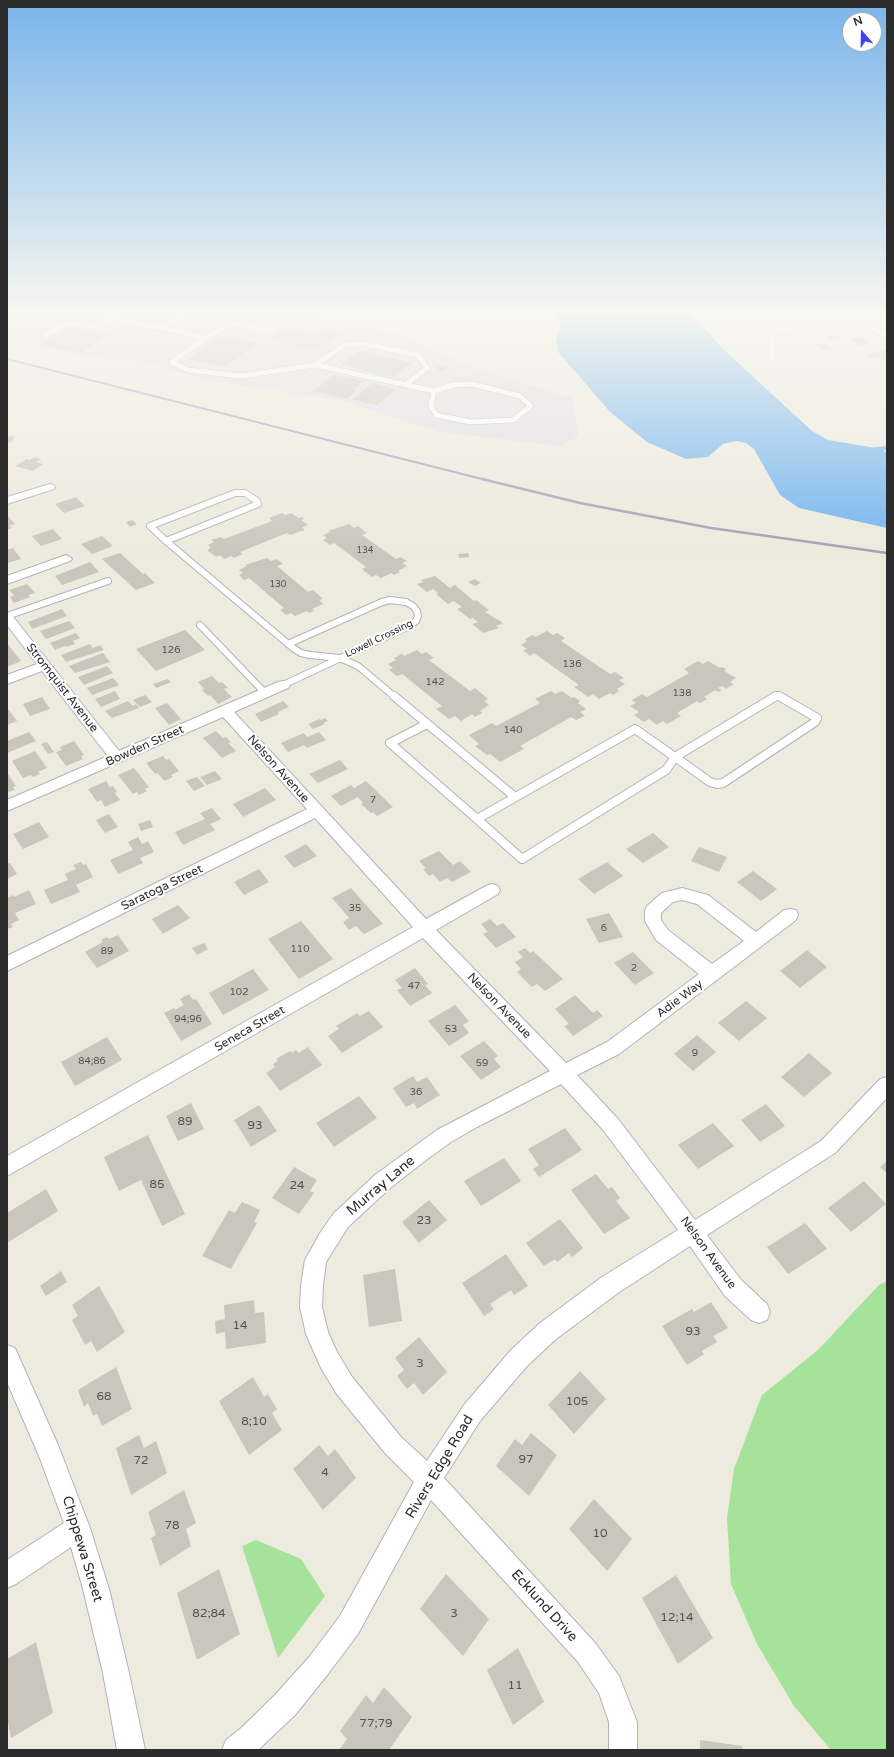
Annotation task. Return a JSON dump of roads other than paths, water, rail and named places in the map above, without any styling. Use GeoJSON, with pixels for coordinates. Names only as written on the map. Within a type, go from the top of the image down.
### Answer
{"type":"FeatureCollection","features":[{"type":"Feature","properties":{"kind":"street"},"geometry":{"type":"LineString","coordinates":[[7,501],[50,487]]}},
{"type":"Feature","properties":{"kind":"street"},"geometry":{"type":"LineString","coordinates":[[7,580],[66,559]]}},
{"type":"Feature","properties":{"kind":"street","name":"Stromquist Avenue"},"geometry":{"type":"LineString","coordinates":[[7,617],[117,758]]}},
{"type":"Feature","properties":{"kind":"street"},"geometry":{"type":"LineString","coordinates":[[7,680],[44,666]]}},
{"type":"Feature","properties":{"kind":"street","name":"Bowden Street"},"geometry":{"type":"LineString","coordinates":[[7,806],[283,685]]}},
{"type":"Feature","properties":{"kind":"street","name":"Nelson Avenue"},"geometry":{"type":"LineString","coordinates":[[226,711],[316,811],[425,928],[565,1073],[635,1155],[733,1288],[759,1312]]}},
{"type":"Feature","properties":{"kind":"street","name":"Saratoga Street"},"geometry":{"type":"LineString","coordinates":[[7,964],[316,811]]}},
{"type":"Feature","properties":{"kind":"street","name":"Seneca Street"},"geometry":{"type":"LineString","coordinates":[[7,1167],[492,890]]}},
{"type":"Feature","properties":{"kind":"street"},"geometry":{"type":"LineString","coordinates":[[712,974],[662,935],[653,921],[653,912],[668,897],[682,894],[702,899],[756,941]]}},
{"type":"Feature","properties":{"kind":"street","name":"Adie Way"},"geometry":{"type":"LineString","coordinates":[[565,1073],[613,1048],[790,915]]}},
{"type":"Feature","properties":{"kind":"street","name":"Murray Lane"},"geometry":{"type":"LineString","coordinates":[[429,1480],[393,1445],[372,1421],[344,1385],[329,1360],[317,1334],[311,1307],[312,1285],[316,1260],[327,1240],[341,1220],[358,1202],[388,1177],[444,1136],[565,1073]]}},
{"type":"Feature","properties":{"kind":"street"},"geometry":{"type":"LineString","coordinates":[[693,1233],[828,1147],[887,1086]]}},
{"type":"Feature","properties":{"kind":"street","name":"Rivers Edge Road"},"geometry":{"type":"LineString","coordinates":[[236,1750],[250,1739],[285,1705],[319,1665],[349,1625],[429,1480],[472,1413],[519,1358],[548,1331],[610,1284],[693,1233]]}},
{"type":"Feature","properties":{"kind":"street","name":"Chippewa Street"},"geometry":{"type":"LineString","coordinates":[[7,1356],[50,1453],[78,1528],[102,1612],[131,1750]]}},
{"type":"Feature","properties":{"kind":"street","name":"Ecklund Drive"},"geometry":{"type":"LineString","coordinates":[[429,1480],[567,1630],[587,1654],[610,1686],[623,1722],[623,1750]]}},
{"type":"Feature","properties":{"kind":"street"},"geometry":{"type":"LineString","coordinates":[[7,1575],[78,1528]]}},
{"type":"Feature","properties":{"kind":"lane"},"geometry":{"type":"LineString","coordinates":[[434,391],[431,404],[436,415],[472,422],[513,420],[531,406],[520,396],[500,391]]}},
{"type":"Feature","properties":{"kind":"lane"},"geometry":{"type":"LineString","coordinates":[[166,541],[258,504],[245,493],[240,492],[150,526],[166,541],[288,644]]}},
{"type":"Feature","properties":{"kind":"lane"},"geometry":{"type":"LineString","coordinates":[[7,617],[108,581]]}},
{"type":"Feature","properties":{"kind":"lane","name":"Lowell Crossing"},"geometry":{"type":"LineString","coordinates":[[390,600],[406,602],[413,606],[417,611],[418,616],[416,621],[411,625],[340,658],[301,653],[288,644],[382,602],[390,600]]}},
{"type":"Feature","properties":{"kind":"lane"},"geometry":{"type":"LineString","coordinates":[[200,625],[265,693]]}},
{"type":"Feature","properties":{"kind":"lane"},"geometry":{"type":"LineString","coordinates":[[283,685],[340,658],[358,666],[515,797]]}},
{"type":"Feature","properties":{"kind":"lane"},"geometry":{"type":"LineString","coordinates":[[427,724],[390,743],[477,820],[522,859],[666,770],[675,757],[777,695],[817,718],[815,722],[723,783],[716,784],[710,782],[675,757],[635,729],[477,820]]}},
{"type":"Feature","properties":{"kind":"water"},"geometry":{"type":"Polygon","coordinates":[[[592,391],[769,391],[812,431],[828,440],[882,449],[887,453],[887,528],[799,508],[780,495],[754,449],[746,443],[736,441],[723,444],[708,457],[686,459],[647,442],[610,412],[592,391]]]}},
{"type":"Feature","properties":{"kind":"waterway"},"geometry":{"type":"LineString","coordinates":[[875,449],[887,448]]}},
{"type":"Feature","properties":{"kind":"railway"},"geometry":{"type":"LineString","coordinates":[[134,391],[483,479]]}},
{"type":"Feature","properties":{"kind":"railway"},"geometry":{"type":"LineString","coordinates":[[483,479],[580,503],[711,528],[887,553]]}}]}
